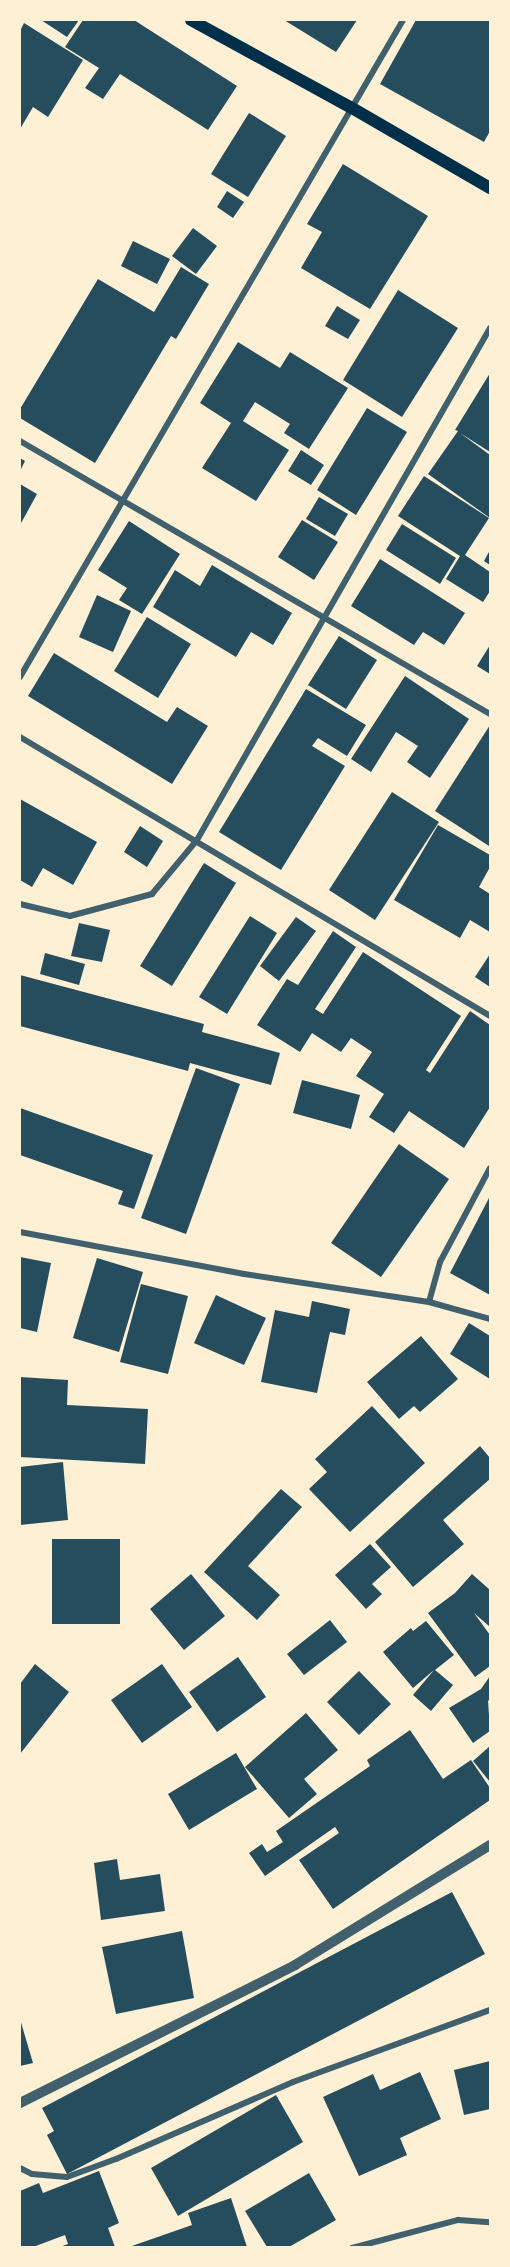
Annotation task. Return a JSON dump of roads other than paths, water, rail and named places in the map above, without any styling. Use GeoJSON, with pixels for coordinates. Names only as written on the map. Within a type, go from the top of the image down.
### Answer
{"type":"FeatureCollection","features":[{"type":"Feature","properties":{"kind":"main road"},"geometry":{"type":"LineString","coordinates":[[191,20],[352,108],[490,188]]}},
{"type":"Feature","properties":{"kind":"street"},"geometry":{"type":"LineString","coordinates":[[20,678],[403,20]]}},
{"type":"Feature","properties":{"kind":"street"},"geometry":{"type":"LineString","coordinates":[[20,904],[70,916],[152,894],[197,840],[490,328]]}},
{"type":"Feature","properties":{"kind":"street"},"geometry":{"type":"LineString","coordinates":[[20,441],[490,714]]}},
{"type":"Feature","properties":{"kind":"street"},"geometry":{"type":"LineString","coordinates":[[20,737],[490,1016]]}},
{"type":"Feature","properties":{"kind":"street"},"geometry":{"type":"LineString","coordinates":[[429,1302],[440,1263],[490,1168]]}},
{"type":"Feature","properties":{"kind":"street"},"geometry":{"type":"LineString","coordinates":[[20,1232],[244,1274],[429,1302],[490,1319]]}},
{"type":"Feature","properties":{"kind":"street"},"geometry":{"type":"LineString","coordinates":[[20,2103],[295,1965],[490,1845]]}},
{"type":"Feature","properties":{"kind":"street"},"geometry":{"type":"LineString","coordinates":[[20,2168],[32,2174],[67,2177],[116,2159],[293,2082],[490,2010]]}},
{"type":"Feature","properties":{"kind":"street"},"geometry":{"type":"LineString","coordinates":[[352,2247],[458,2220],[490,2222]]}}]}
